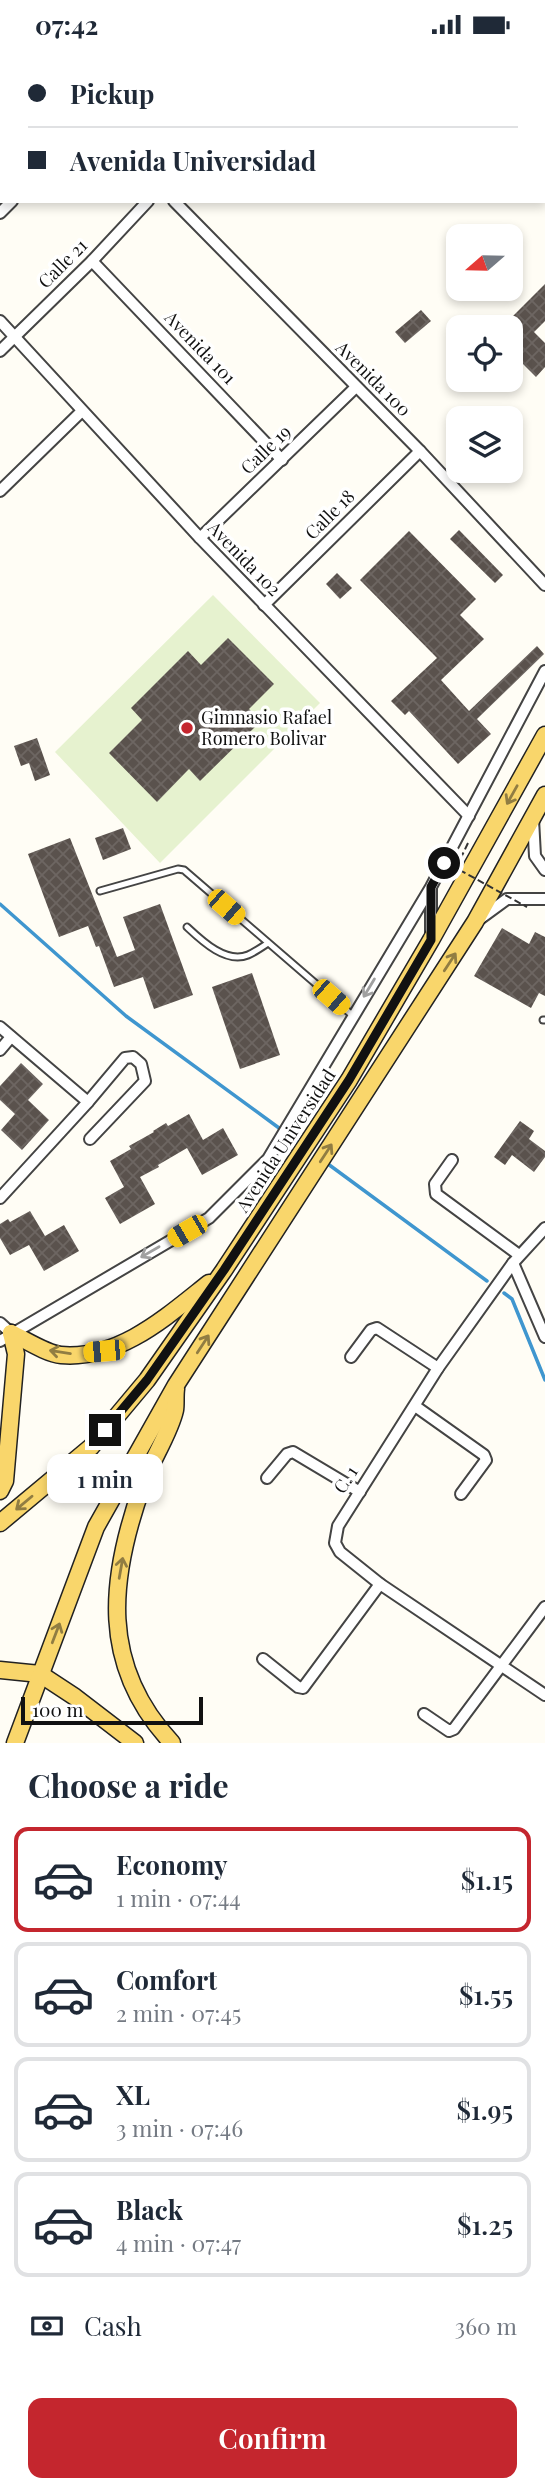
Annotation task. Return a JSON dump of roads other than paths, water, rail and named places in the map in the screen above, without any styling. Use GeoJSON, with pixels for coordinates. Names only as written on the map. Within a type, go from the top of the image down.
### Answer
{"type":"FeatureCollection","features":[{"type":"Feature","properties":{"kind":"main road","name":"Avenida Universidad"},"geometry":{"type":"LineString","coordinates":[[0,1523],[91,1447],[147,1380],[224,1270],[349,1080],[545,736]]}},
{"type":"Feature","properties":{"kind":"main road"},"geometry":{"type":"LineString","coordinates":[[15,1743],[96,1527],[176,1385],[475,922],[545,795]]}},
{"type":"Feature","properties":{"kind":"main road"},"geometry":{"type":"LineString","coordinates":[[4,1332],[59,1355],[104,1351],[153,1327],[224,1270]]}},
{"type":"Feature","properties":{"kind":"main road"},"geometry":{"type":"LineString","coordinates":[[0,1491],[5,1481],[5,1424],[16,1354],[4,1332]]}},
{"type":"Feature","properties":{"kind":"main road"},"geometry":{"type":"LineString","coordinates":[[172,1743],[133,1688],[119,1640],[116,1596],[125,1543],[143,1483],[174,1411],[176,1385]]}},
{"type":"Feature","properties":{"kind":"main road"},"geometry":{"type":"LineString","coordinates":[[0,1670],[40,1674],[135,1743]]}},
{"type":"Feature","properties":{"kind":"street","name":"Calle 21"},"geometry":{"type":"LineString","coordinates":[[0,351],[92,261],[146,203]]}},
{"type":"Feature","properties":{"kind":"street","name":"Avenida 100"},"geometry":{"type":"LineString","coordinates":[[176,203],[420,451],[545,585]]}},
{"type":"Feature","properties":{"kind":"street","name":"Avenida 101"},"geometry":{"type":"LineString","coordinates":[[92,261],[282,460]]}},
{"type":"Feature","properties":{"kind":"street","name":"Avenida 102"},"geometry":{"type":"LineString","coordinates":[[0,321],[200,538],[469,815]]}},
{"type":"Feature","properties":{"kind":"street","name":"Calle 19"},"geometry":{"type":"LineString","coordinates":[[200,538],[356,387]]}},
{"type":"Feature","properties":{"kind":"street"},"geometry":{"type":"LineString","coordinates":[[0,491],[82,411]]}},
{"type":"Feature","properties":{"kind":"street","name":"Calle 18"},"geometry":{"type":"LineString","coordinates":[[264,605],[420,451]]}},
{"type":"Feature","properties":{"kind":"street","name":"Avenida Universidad"},"geometry":{"type":"LineString","coordinates":[[4,1332],[209,1218],[268,1159],[431,887],[545,671]]}},
{"type":"Feature","properties":{"kind":"street"},"geometry":{"type":"LineString","coordinates":[[533,819],[535,856],[545,870]]}},
{"type":"Feature","properties":{"kind":"street"},"geometry":{"type":"LineString","coordinates":[[431,887],[431,940]]}},
{"type":"Feature","properties":{"kind":"street"},"geometry":{"type":"LineString","coordinates":[[475,922],[507,899],[545,899]]}},
{"type":"Feature","properties":{"kind":"street"},"geometry":{"type":"LineString","coordinates":[[0,1027],[88,1102]]}},
{"type":"Feature","properties":{"kind":"street"},"geometry":{"type":"LineString","coordinates":[[0,1050],[11,1037]]}},
{"type":"Feature","properties":{"kind":"street"},"geometry":{"type":"LineString","coordinates":[[0,1198],[125,1058],[133,1057],[141,1064],[145,1081],[90,1139]]}},
{"type":"Feature","properties":{"kind":"street"},"geometry":{"type":"LineString","coordinates":[[452,1160],[435,1184],[436,1194],[516,1259],[545,1337]]}},
{"type":"Feature","properties":{"kind":"street","name":"C. 1"},"geometry":{"type":"LineString","coordinates":[[545,1228],[516,1259],[439,1368],[338,1525],[335,1543],[340,1552],[380,1584],[545,1695]]}},
{"type":"Feature","properties":{"kind":"street"},"geometry":{"type":"LineString","coordinates":[[351,1357],[371,1330],[377,1328],[439,1368]]}},
{"type":"Feature","properties":{"kind":"street"},"geometry":{"type":"LineString","coordinates":[[415,1406],[484,1455],[486,1460],[461,1494]]}},
{"type":"Feature","properties":{"kind":"street"},"geometry":{"type":"LineString","coordinates":[[267,1478],[287,1454],[293,1452],[360,1492]]}},
{"type":"Feature","properties":{"kind":"street"},"geometry":{"type":"LineString","coordinates":[[263,1659],[298,1687],[303,1688],[380,1584]]}},
{"type":"Feature","properties":{"kind":"street"},"geometry":{"type":"LineString","coordinates":[[424,1714],[449,1731],[454,1729],[545,1607]]}},
{"type":"Feature","properties":{"kind":"lane"},"geometry":{"type":"LineString","coordinates":[[100,891],[178,869],[184,870],[352,1015]]}},
{"type":"Feature","properties":{"kind":"lane"},"geometry":{"type":"LineString","coordinates":[[187,927],[204,943],[227,955],[246,957],[268,943]]}},
{"type":"Feature","properties":{"kind":"waterway"},"geometry":{"type":"LineString","coordinates":[[0,904],[126,1016],[279,1128]]}},
{"type":"Feature","properties":{"kind":"waterway"},"geometry":{"type":"LineString","coordinates":[[290,1136],[299,1143]]}},
{"type":"Feature","properties":{"kind":"waterway"},"geometry":{"type":"LineString","coordinates":[[328,1164],[487,1281]]}},
{"type":"Feature","properties":{"kind":"waterway"},"geometry":{"type":"LineString","coordinates":[[504,1293],[512,1299],[545,1380]]}},
{"type":"Feature","properties":{"kind":"place","name":"Gimnasio Rafael Romero Bolivar"},"geometry":{"type":"Point","coordinates":[187,728]}}]}
